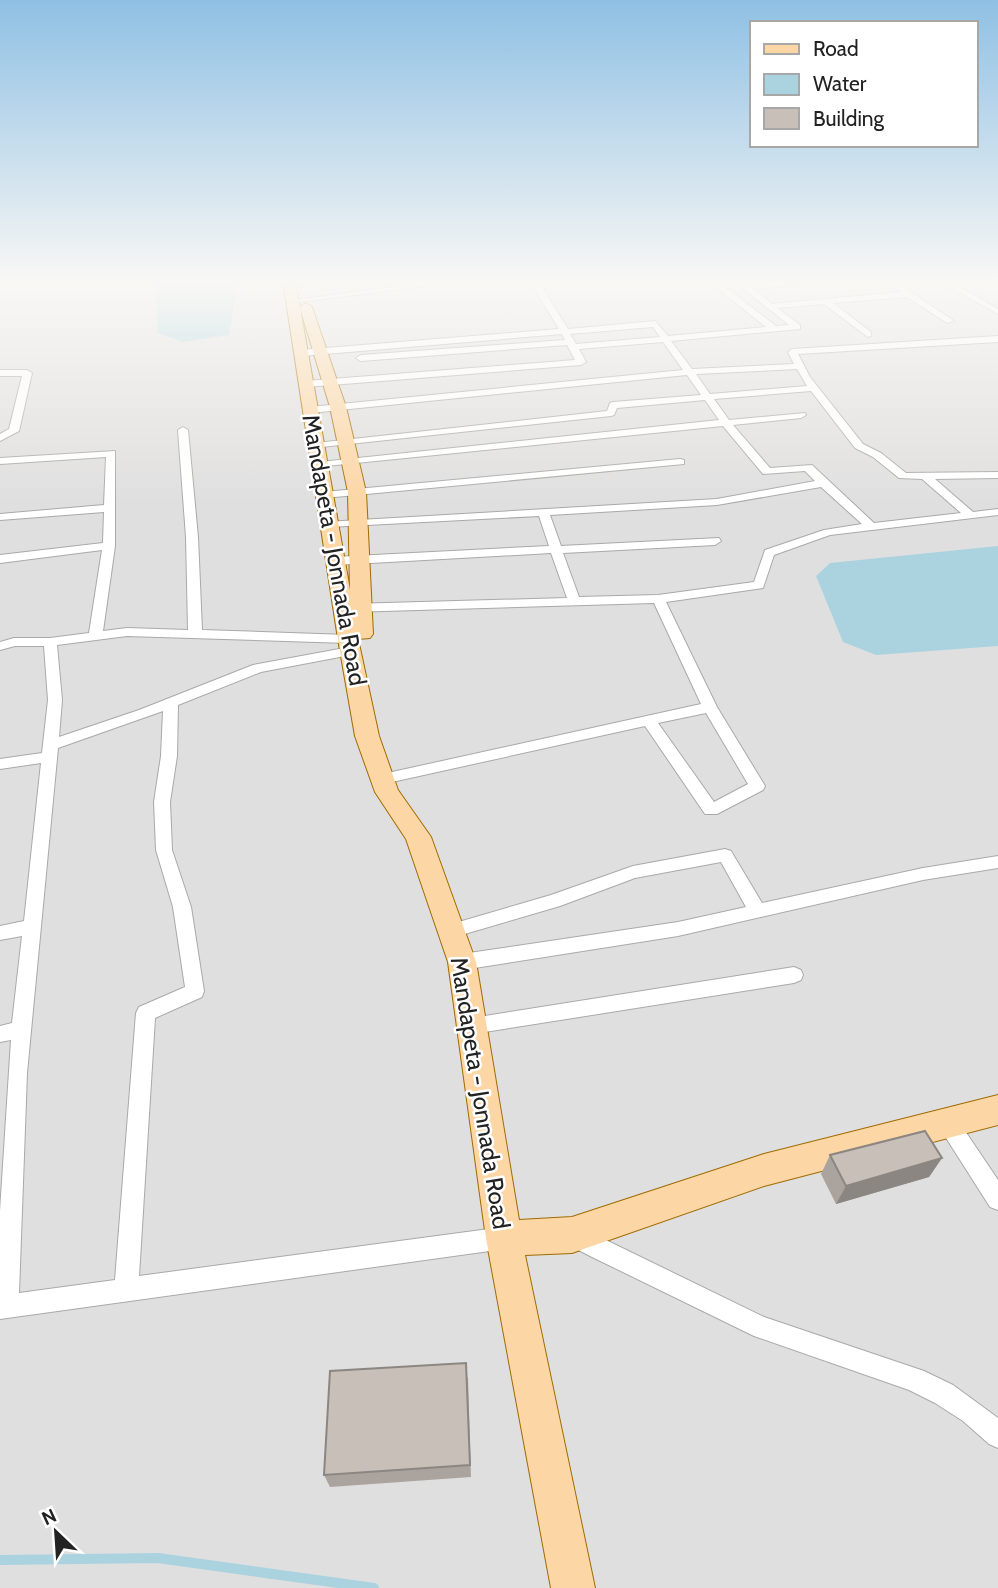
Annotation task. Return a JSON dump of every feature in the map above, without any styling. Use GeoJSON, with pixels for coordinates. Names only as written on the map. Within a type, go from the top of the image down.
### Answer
{"type":"FeatureCollection","features":[{"type":"Feature","properties":{"kind":"main road"},"geometry":{"type":"LineString","coordinates":[[311,357],[329,383],[338,407],[357,492],[359,559],[352,608],[390,777]]}},
{"type":"Feature","properties":{"kind":"main road","name":"Mandapeta - Jonnada Road"},"geometry":{"type":"LineString","coordinates":[[311,357],[306,384],[335,561],[352,608],[349,645],[367,736],[390,777],[387,792],[418,836],[461,962],[505,1238],[572,1585]]}},
{"type":"Feature","properties":{"kind":"main road"},"geometry":{"type":"LineString","coordinates":[[505,1238],[572,1235],[764,1170],[998,1110]]}},
{"type":"Feature","properties":{"kind":"street"},"geometry":{"type":"LineString","coordinates":[[311,357],[329,355]]}},
{"type":"Feature","properties":{"kind":"street"},"geometry":{"type":"LineString","coordinates":[[311,357],[352,355]]}},
{"type":"Feature","properties":{"kind":"street"},"geometry":{"type":"LineString","coordinates":[[306,384],[581,362],[577,355]]}},
{"type":"Feature","properties":{"kind":"street"},"geometry":{"type":"LineString","coordinates":[[677,355],[726,423],[767,472],[808,467],[872,527]]}},
{"type":"Feature","properties":{"kind":"street"},"geometry":{"type":"LineString","coordinates":[[794,355],[814,388],[859,446],[877,455],[903,476],[998,475]]}},
{"type":"Feature","properties":{"kind":"street"},"geometry":{"type":"LineString","coordinates":[[310,410],[688,372],[800,366]]}},
{"type":"Feature","properties":{"kind":"street"},"geometry":{"type":"LineString","coordinates":[[0,373],[27,373],[14,431],[0,438]]}},
{"type":"Feature","properties":{"kind":"street"},"geometry":{"type":"LineString","coordinates":[[318,455],[611,413],[613,405],[814,388]]}},
{"type":"Feature","properties":{"kind":"street"},"geometry":{"type":"LineString","coordinates":[[318,455],[801,415]]}},
{"type":"Feature","properties":{"kind":"street"},"geometry":{"type":"LineString","coordinates":[[183,430],[195,634]]}},
{"type":"Feature","properties":{"kind":"street"},"geometry":{"type":"LineString","coordinates":[[0,461],[111,453],[109,546],[95,637]]}},
{"type":"Feature","properties":{"kind":"street"},"geometry":{"type":"LineString","coordinates":[[324,495],[680,462]]}},
{"type":"Feature","properties":{"kind":"street"},"geometry":{"type":"LineString","coordinates":[[925,476],[970,515]]}},
{"type":"Feature","properties":{"kind":"street"},"geometry":{"type":"LineString","coordinates":[[329,524],[717,502],[823,483]]}},
{"type":"Feature","properties":{"kind":"street"},"geometry":{"type":"LineString","coordinates":[[0,517],[110,508]]}},
{"type":"Feature","properties":{"kind":"street"},"geometry":{"type":"LineString","coordinates":[[543,512],[574,601]]}},
{"type":"Feature","properties":{"kind":"street"},"geometry":{"type":"LineString","coordinates":[[352,608],[658,599],[759,585],[769,553],[828,532],[998,512]]}},
{"type":"Feature","properties":{"kind":"street"},"geometry":{"type":"LineString","coordinates":[[335,561],[715,541]]}},
{"type":"Feature","properties":{"kind":"street"},"geometry":{"type":"LineString","coordinates":[[0,559],[109,546]]}},
{"type":"Feature","properties":{"kind":"street"},"geometry":{"type":"LineString","coordinates":[[649,721],[711,810],[757,786],[710,707],[658,599]]}},
{"type":"Feature","properties":{"kind":"street"},"geometry":{"type":"LineString","coordinates":[[0,646],[14,642],[50,642],[128,632],[349,645]]}},
{"type":"Feature","properties":{"kind":"street"},"geometry":{"type":"LineString","coordinates":[[50,642],[55,699],[17,1073],[4,1307],[505,1238]]}},
{"type":"Feature","properties":{"kind":"street"},"geometry":{"type":"LineString","coordinates":[[0,764],[50,751],[258,668],[349,645]]}},
{"type":"Feature","properties":{"kind":"street"},"geometry":{"type":"LineString","coordinates":[[126,1290],[146,1013],[195,991],[182,907],[164,850],[162,802],[169,756],[171,702]]}},
{"type":"Feature","properties":{"kind":"street"},"geometry":{"type":"LineString","coordinates":[[390,777],[710,707]]}},
{"type":"Feature","properties":{"kind":"street"},"geometry":{"type":"LineString","coordinates":[[451,930],[554,901],[633,872],[725,855],[758,911]]}},
{"type":"Feature","properties":{"kind":"street"},"geometry":{"type":"LineString","coordinates":[[461,962],[678,929],[923,874],[998,862]]}},
{"type":"Feature","properties":{"kind":"street"},"geometry":{"type":"LineString","coordinates":[[0,933],[32,928]]}},
{"type":"Feature","properties":{"kind":"street"},"geometry":{"type":"LineString","coordinates":[[472,1026],[794,975]]}},
{"type":"Feature","properties":{"kind":"street"},"geometry":{"type":"LineString","coordinates":[[0,1034],[21,1029]]}},
{"type":"Feature","properties":{"kind":"street"},"geometry":{"type":"LineString","coordinates":[[948,1123],[998,1199]]}},
{"type":"Feature","properties":{"kind":"street"},"geometry":{"type":"LineString","coordinates":[[572,1235],[764,1329],[884,1366],[974,1412],[998,1435]]}},
{"type":"Feature","properties":{"kind":"shaded area"},"geometry":{"type":"Polygon","coordinates":[[[0,355],[998,355],[998,1588],[0,1588],[0,355]]]}},
{"type":"Feature","properties":{"kind":"water"},"geometry":{"type":"Polygon","coordinates":[[[998,546],[998,646],[876,655],[843,642],[816,576],[830,563],[998,546]]]}},
{"type":"Feature","properties":{"kind":"building"},"geometry":{"type":"Polygon","coordinates":[[[925,1131],[942,1158],[846,1186],[830,1155],[925,1131]]]}},
{"type":"Feature","properties":{"kind":"building"},"geometry":{"type":"Polygon","coordinates":[[[466,1363],[470,1465],[324,1475],[330,1371],[466,1363]]]}},
{"type":"Feature","properties":{"kind":"waterway"},"geometry":{"type":"LineString","coordinates":[[0,1560],[158,1558],[374,1588]]}}]}
